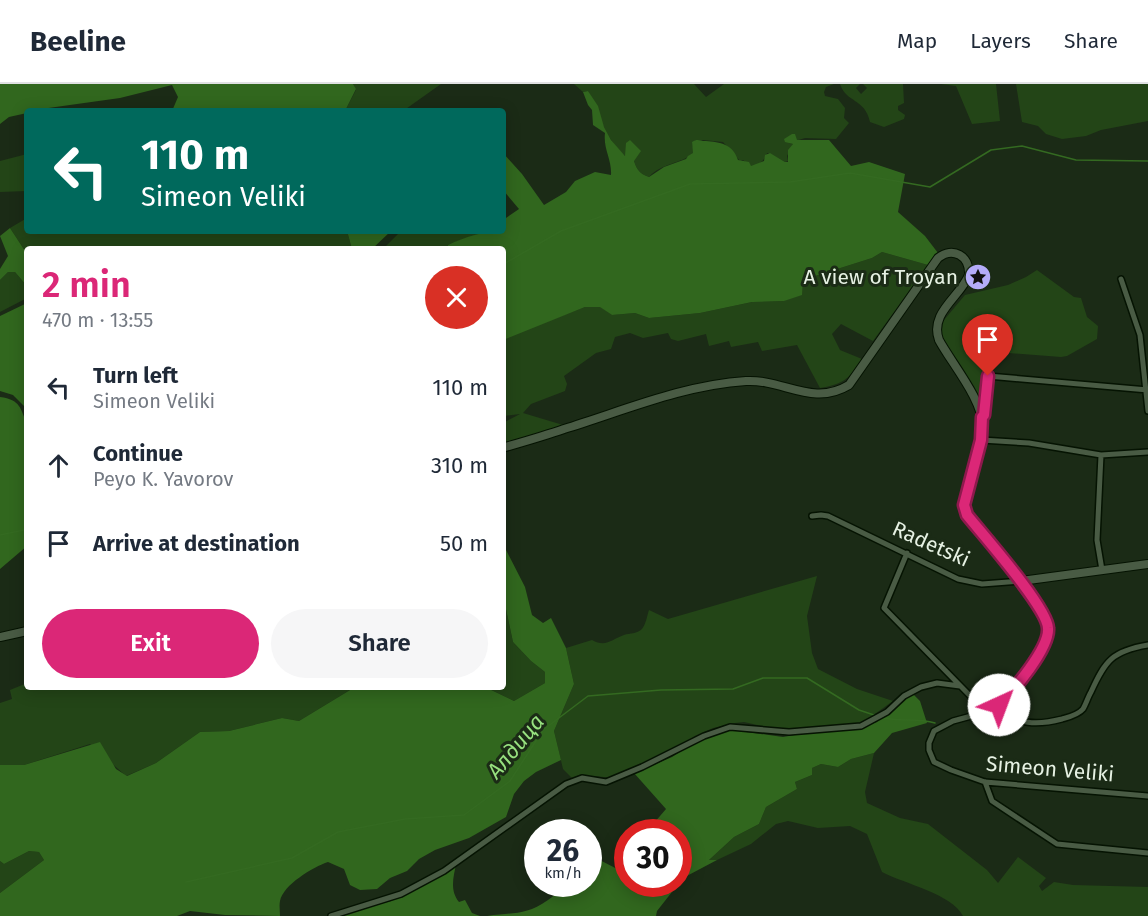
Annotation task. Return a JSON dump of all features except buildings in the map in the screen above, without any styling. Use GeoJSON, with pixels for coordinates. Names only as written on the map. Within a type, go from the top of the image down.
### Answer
{"type":"FeatureCollection","features":[{"type":"Feature","properties":{"kind":"street","name":"Simeon Veliki"},"geometry":{"type":"LineString","coordinates":[[506,447],[656,399],[718,385],[758,381],[819,395],[840,390],[849,385],[938,258],[948,253],[962,256],[967,261],[969,275],[941,313],[936,329],[939,340],[976,401],[982,417],[981,440],[964,505],[965,510],[1021,581],[1047,621],[1049,630],[1024,678],[998,706],[986,712],[945,724],[934,731],[928,743],[929,750],[934,762],[985,782],[1148,796]]}},
{"type":"Feature","properties":{"kind":"street"},"geometry":{"type":"LineString","coordinates":[[1121,279],[1140,335],[1148,411]]}},
{"type":"Feature","properties":{"kind":"street"},"geometry":{"type":"LineString","coordinates":[[982,417],[988,376],[1147,390]]}},
{"type":"Feature","properties":{"kind":"street"},"geometry":{"type":"LineString","coordinates":[[981,440],[1029,443],[1101,455],[1148,452]]}},
{"type":"Feature","properties":{"kind":"street"},"geometry":{"type":"LineString","coordinates":[[1101,455],[1097,540],[1102,570]]}},
{"type":"Feature","properties":{"kind":"street","name":"Radetski"},"geometry":{"type":"LineString","coordinates":[[812,516],[828,516],[958,579],[982,584],[1148,564]]}},
{"type":"Feature","properties":{"kind":"street"},"geometry":{"type":"LineString","coordinates":[[906,553],[884,608],[986,712]]}},
{"type":"Feature","properties":{"kind":"street"},"geometry":{"type":"LineString","coordinates":[[0,637],[24,632]]}},
{"type":"Feature","properties":{"kind":"street"},"geometry":{"type":"LineString","coordinates":[[998,706],[1008,716],[1034,724],[1075,715],[1082,709],[1101,669],[1109,660],[1125,651],[1148,645]]}},
{"type":"Feature","properties":{"kind":"street"},"geometry":{"type":"LineString","coordinates":[[331,916],[401,894],[444,871],[576,779],[606,782],[642,768],[704,736],[730,727],[789,732],[861,726],[921,687],[937,683],[960,686]]}},
{"type":"Feature","properties":{"kind":"street"},"geometry":{"type":"LineString","coordinates":[[985,782],[992,801],[1057,844],[1148,853]]}},
{"type":"Feature","properties":{"kind":"green space"},"geometry":{"type":"Polygon","coordinates":[[[0,84],[353,84],[356,89],[346,108],[173,108],[178,97],[172,85],[120,98],[48,108],[24,108],[24,114],[9,117],[0,124],[0,84]]]}},
{"type":"Feature","properties":{"kind":"green space"},"geometry":{"type":"Polygon","coordinates":[[[353,84],[441,84],[407,108],[347,108],[356,90],[353,84]]]}},
{"type":"Feature","properties":{"kind":"green space"},"geometry":{"type":"Polygon","coordinates":[[[574,84],[694,84],[706,97],[724,84],[834,84],[826,87],[825,96],[838,99],[845,108],[844,118],[849,123],[836,139],[805,138],[789,143],[793,144],[787,156],[788,161],[785,162],[767,153],[765,158],[755,166],[749,166],[743,160],[740,161],[723,142],[703,140],[692,142],[694,153],[659,169],[649,177],[641,173],[634,161],[618,150],[606,131],[588,91],[583,92],[574,84]]]}},
{"type":"Feature","properties":{"kind":"green space"},"geometry":{"type":"Polygon","coordinates":[[[840,84],[860,84],[856,88],[861,94],[867,88],[863,84],[903,84],[904,103],[898,106],[898,110],[905,115],[904,119],[884,127],[870,122],[868,114],[860,104],[847,95],[840,84]]]}},
{"type":"Feature","properties":{"kind":"green space"},"geometry":{"type":"Polygon","coordinates":[[[941,84],[996,84],[1000,121],[972,124],[956,86],[941,84]]]}},
{"type":"Feature","properties":{"kind":"green space"},"geometry":{"type":"Polygon","coordinates":[[[1016,84],[1148,84],[1148,121],[1101,130],[1086,136],[1062,139],[1046,134],[1038,126],[1022,122],[1016,84]]]}},
{"type":"Feature","properties":{"kind":"green space"},"geometry":{"type":"Polygon","coordinates":[[[588,91],[598,106],[604,127],[611,140],[625,156],[626,143],[630,140],[641,151],[634,161],[641,173],[649,177],[664,167],[686,159],[693,153],[692,142],[697,140],[725,145],[733,150],[738,160],[749,162],[751,166],[764,161],[765,155],[770,153],[788,162],[788,150],[793,144],[785,142],[784,139],[792,134],[795,134],[797,140],[829,140],[851,166],[869,162],[905,174],[898,212],[925,236],[938,253],[928,265],[882,252],[872,258],[812,277],[803,277],[802,295],[784,301],[752,302],[700,313],[649,318],[635,313],[612,315],[600,307],[585,307],[506,339],[506,246],[448,245],[479,234],[506,234],[506,218],[519,209],[506,194],[506,156],[544,205],[566,192],[575,181],[595,172],[611,175],[605,133],[593,125],[592,110],[583,92],[588,91]]]}},
{"type":"Feature","properties":{"kind":"green space"},"geometry":{"type":"Polygon","coordinates":[[[24,155],[24,191],[0,192],[0,161],[24,155]]]}},
{"type":"Feature","properties":{"kind":"green space"},"geometry":{"type":"Polygon","coordinates":[[[24,220],[24,234],[348,234],[351,246],[24,246],[24,249],[10,228],[24,220]]]}},
{"type":"Feature","properties":{"kind":"green space"},"geometry":{"type":"Polygon","coordinates":[[[10,228],[24,249],[24,283],[15,272],[8,272],[0,280],[0,269],[8,256],[0,236],[10,228]]]}},
{"type":"Feature","properties":{"kind":"green space"},"geometry":{"type":"Polygon","coordinates":[[[348,234],[388,234],[375,246],[351,246],[348,234]]]}},
{"type":"Feature","properties":{"kind":"green space"},"geometry":{"type":"Polygon","coordinates":[[[398,234],[479,234],[448,246],[386,246],[398,234]]]}},
{"type":"Feature","properties":{"kind":"green space"},"geometry":{"type":"Polygon","coordinates":[[[882,252],[928,265],[873,341],[841,324],[832,334],[840,350],[862,359],[845,380],[820,388],[797,345],[762,351],[758,342],[731,347],[729,341],[709,346],[706,334],[678,341],[671,339],[668,333],[643,338],[630,333],[615,337],[611,349],[596,353],[564,376],[567,384],[565,391],[531,404],[523,413],[563,425],[506,445],[506,421],[520,414],[506,416],[507,337],[585,307],[601,307],[612,315],[635,313],[649,318],[700,313],[752,302],[784,301],[803,277],[812,277],[872,258],[882,252]]]}},
{"type":"Feature","properties":{"kind":"green space"},"geometry":{"type":"Polygon","coordinates":[[[1037,270],[1074,297],[1081,298],[1087,317],[1098,326],[1097,339],[1061,357],[996,352],[986,373],[980,404],[944,343],[939,326],[965,295],[1008,285],[1037,270]]]}},
{"type":"Feature","properties":{"kind":"green space"},"geometry":{"type":"Polygon","coordinates":[[[8,272],[15,272],[24,283],[24,300],[0,312],[0,280],[8,272]]]}},
{"type":"Feature","properties":{"kind":"green space"},"geometry":{"type":"Polygon","coordinates":[[[24,304],[24,406],[13,395],[0,391],[0,316],[24,304]]]}},
{"type":"Feature","properties":{"kind":"green space"},"geometry":{"type":"Polygon","coordinates":[[[0,397],[16,403],[24,416],[24,549],[0,569],[0,397]]]}},
{"type":"Feature","properties":{"kind":"green space"},"geometry":{"type":"Polygon","coordinates":[[[506,550],[525,587],[532,615],[543,623],[551,618],[566,648],[574,684],[554,731],[561,760],[536,772],[524,781],[514,794],[506,817],[469,838],[435,850],[419,859],[407,871],[390,878],[377,889],[360,890],[350,885],[344,869],[328,862],[307,872],[287,889],[280,901],[280,916],[225,915],[190,911],[177,916],[0,916],[0,893],[44,860],[39,852],[29,851],[4,864],[0,861],[0,765],[24,765],[100,742],[116,769],[127,776],[156,763],[200,732],[229,731],[282,718],[299,721],[350,690],[491,690],[514,701],[545,683],[545,672],[513,642],[506,609],[506,550]]]}},
{"type":"Feature","properties":{"kind":"green space"},"geometry":{"type":"Polygon","coordinates":[[[817,576],[807,616],[812,653],[818,669],[857,689],[893,701],[865,721],[854,725],[780,730],[744,722],[713,728],[695,736],[671,752],[615,778],[593,776],[573,782],[563,769],[554,731],[574,684],[566,648],[592,640],[605,643],[638,632],[643,627],[649,610],[668,619],[817,576]]]}},
{"type":"Feature","properties":{"kind":"green space"},"geometry":{"type":"Polygon","coordinates":[[[506,609],[513,642],[545,672],[545,683],[514,701],[491,690],[506,690],[506,609]]]}},
{"type":"Feature","properties":{"kind":"green space"},"geometry":{"type":"Polygon","coordinates":[[[24,684],[24,690],[350,690],[299,721],[282,718],[229,731],[200,732],[156,763],[126,776],[90,744],[24,765],[0,765],[0,703],[12,699],[10,690],[24,684]]]}},
{"type":"Feature","properties":{"kind":"green space"},"geometry":{"type":"Polygon","coordinates":[[[910,691],[920,701],[927,723],[892,733],[874,753],[851,759],[838,767],[821,764],[812,768],[812,775],[795,782],[797,789],[766,807],[759,824],[734,837],[709,860],[717,860],[692,873],[692,819],[657,819],[666,809],[634,773],[672,757],[716,733],[732,730],[783,737],[854,729],[877,722],[910,691]]]}},
{"type":"Feature","properties":{"kind":"green space"},"geometry":{"type":"Polygon","coordinates":[[[874,753],[865,792],[867,803],[900,818],[928,824],[987,870],[998,883],[1018,857],[1046,878],[1039,886],[1042,891],[1054,882],[1073,885],[1148,887],[1148,916],[963,916],[957,908],[939,896],[882,872],[867,834],[850,826],[818,828],[788,821],[776,824],[751,844],[717,860],[709,860],[734,837],[759,824],[766,807],[797,789],[795,782],[812,775],[812,768],[821,764],[838,767],[851,759],[874,753]]]}},
{"type":"Feature","properties":{"kind":"green space"},"geometry":{"type":"Polygon","coordinates":[[[29,851],[39,852],[44,860],[0,893],[0,861],[4,864],[29,851]]]}},
{"type":"Feature","properties":{"kind":"green space"},"geometry":{"type":"Polygon","coordinates":[[[602,861],[614,867],[614,897],[668,897],[657,911],[656,916],[487,916],[533,909],[552,897],[602,897],[602,861]]]}},
{"type":"Feature","properties":{"kind":"green space"},"geometry":{"type":"Polygon","coordinates":[[[456,865],[453,884],[456,898],[459,902],[465,900],[472,913],[480,916],[337,916],[391,901],[456,865]]]}},
{"type":"Feature","properties":{"kind":"waterway"},"geometry":{"type":"LineString","coordinates":[[506,263],[561,231],[690,184],[790,182],[850,173],[930,187],[991,150],[1022,146],[1076,160],[1148,161]]}},
{"type":"Feature","properties":{"kind":"waterway"},"geometry":{"type":"LineString","coordinates":[[0,535],[24,530]]}},
{"type":"Feature","properties":{"kind":"waterway","name":"Алдица"},"geometry":{"type":"LineString","coordinates":[[186,882],[292,858],[338,832],[405,819],[464,815],[510,781],[543,730],[588,696],[661,690],[733,689],[763,678],[807,678],[859,710],[877,716]]}},
{"type":"Feature","properties":{"kind":"waterway","name":"Алдица"},"geometry":{"type":"LineString","coordinates":[[881,717],[935,723]]}},
{"type":"Feature","properties":{"kind":"place","name":"A view of Troyan"},"geometry":{"type":"Point","coordinates":[978,277]}},
{"type":"Feature","properties":{"kind":"route"},"geometry":{"type":"LineString","coordinates":[[988,376],[981,440],[964,505],[965,510],[1021,581],[1047,621],[1049,630],[1028,672],[999,705]]}}]}
